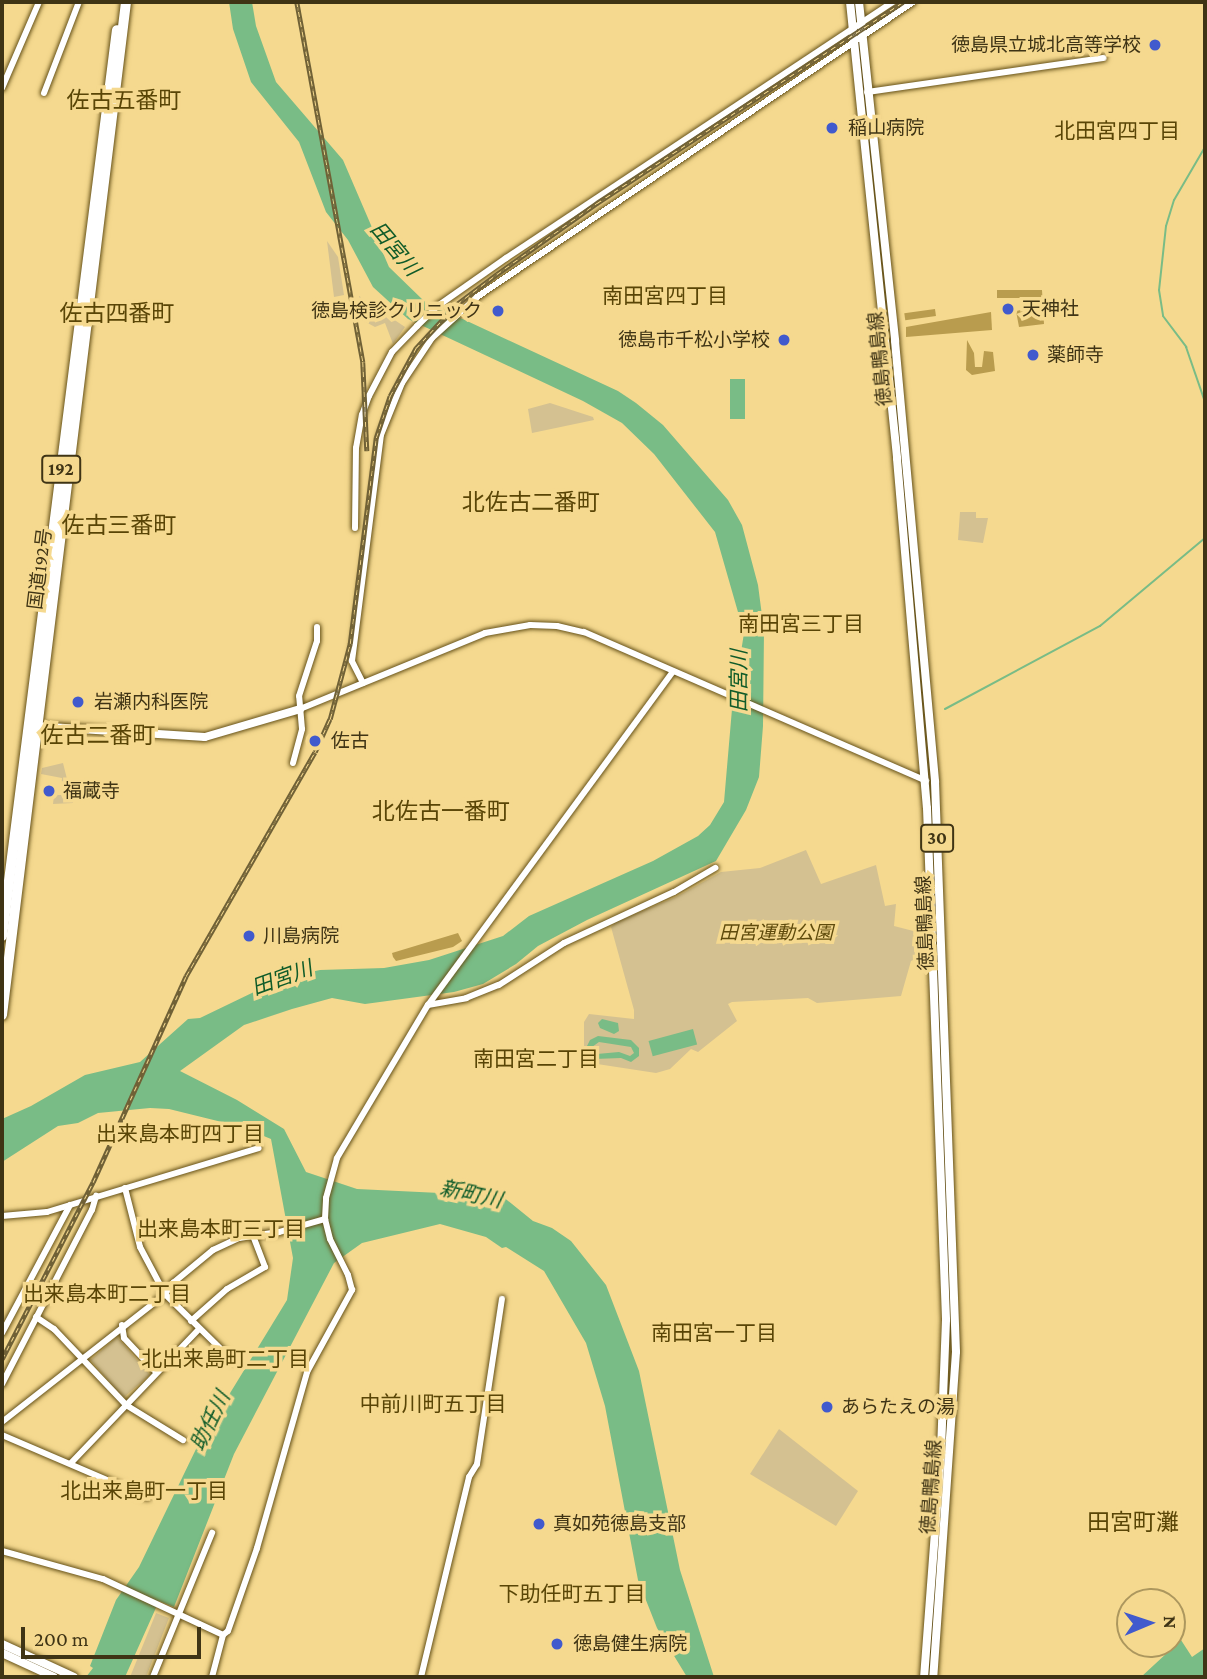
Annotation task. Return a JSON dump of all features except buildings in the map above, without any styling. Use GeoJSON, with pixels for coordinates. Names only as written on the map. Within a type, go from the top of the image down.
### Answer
{"type":"FeatureCollection","features":[{"type":"Feature","properties":{"kind":"highway","name":"国道192号"},"geometry":{"type":"LineString","coordinates":[[2,1015],[2,993],[33,726],[120,2]]}},
{"type":"Feature","properties":{"kind":"highway","name":"国道192号"},"geometry":{"type":"LineString","coordinates":[[2,936],[33,726],[126,2]]}},
{"type":"Feature","properties":{"kind":"main road","name":"徳島鴨島線"},"geometry":{"type":"LineString","coordinates":[[850,2],[858,24]]}},
{"type":"Feature","properties":{"kind":"main road","name":"徳島鴨島線"},"geometry":{"type":"LineString","coordinates":[[859,2],[858,24],[864,92],[931,782],[956,1352],[933,1677]]}},
{"type":"Feature","properties":{"kind":"main road"},"geometry":{"type":"LineString","coordinates":[[33,726],[205,737],[300,709]]}},
{"type":"Feature","properties":{"kind":"main road","name":"徳島鴨島線"},"geometry":{"type":"LineString","coordinates":[[924,1677],[941,1452],[946,1332],[931,782]]}},
{"type":"Feature","properties":{"kind":"main road"},"geometry":{"type":"LineString","coordinates":[[2,1644],[74,1677]]}},
{"type":"Feature","properties":{"kind":"main road"},"geometry":{"type":"LineString","coordinates":[[2,1653],[54,1677]]}},
{"type":"Feature","properties":{"kind":"street"},"geometry":{"type":"LineString","coordinates":[[2,88],[39,2]]}},
{"type":"Feature","properties":{"kind":"street"},"geometry":{"type":"LineString","coordinates":[[44,93],[79,2]]}},
{"type":"Feature","properties":{"kind":"street"},"geometry":{"type":"LineString","coordinates":[[355,528],[356,454],[362,415],[392,352],[417,326],[439,305],[894,2]]}},
{"type":"Feature","properties":{"kind":"street"},"geometry":{"type":"LineString","coordinates":[[363,683],[352,661],[381,435],[402,383],[432,338],[456,315],[505,277],[912,2]]}},
{"type":"Feature","properties":{"kind":"street"},"geometry":{"type":"LineString","coordinates":[[864,92],[1104,58]]}},
{"type":"Feature","properties":{"kind":"street"},"geometry":{"type":"LineString","coordinates":[[300,709],[485,633],[530,625],[557,626],[584,632],[931,782]]}},
{"type":"Feature","properties":{"kind":"street"},"geometry":{"type":"LineString","coordinates":[[293,762],[302,729],[299,696],[317,642],[317,627]]}},
{"type":"Feature","properties":{"kind":"street"},"geometry":{"type":"LineString","coordinates":[[212,1677],[223,1635],[228,1631],[257,1548],[307,1372],[352,1290],[325,1219],[331,1176],[345,1141],[428,1005],[673,672]]}},
{"type":"Feature","properties":{"kind":"street"},"geometry":{"type":"LineString","coordinates":[[428,1005],[466,999],[499,985],[564,943],[674,892],[716,869]]}},
{"type":"Feature","properties":{"kind":"street"},"geometry":{"type":"LineString","coordinates":[[2,1216],[47,1212],[259,1148]]}},
{"type":"Feature","properties":{"kind":"street"},"geometry":{"type":"LineString","coordinates":[[125,1188],[140,1247],[165,1294],[233,1362]]}},
{"type":"Feature","properties":{"kind":"street"},"geometry":{"type":"LineString","coordinates":[[2,1384],[92,1210],[96,1196]]}},
{"type":"Feature","properties":{"kind":"street"},"geometry":{"type":"LineString","coordinates":[[2,1333],[70,1205]]}},
{"type":"Feature","properties":{"kind":"street"},"geometry":{"type":"LineString","coordinates":[[2,1422],[121,1325],[165,1294],[173,1283],[213,1250],[225,1243],[325,1219]]}},
{"type":"Feature","properties":{"kind":"street"},"geometry":{"type":"LineString","coordinates":[[191,1321],[228,1289],[265,1267],[253,1236]]}},
{"type":"Feature","properties":{"kind":"street"},"geometry":{"type":"LineString","coordinates":[[421,1677],[469,1477],[477,1464],[502,1299]]}},
{"type":"Feature","properties":{"kind":"street"},"geometry":{"type":"LineString","coordinates":[[36,1317],[50,1325],[126,1405],[183,1440]]}},
{"type":"Feature","properties":{"kind":"street"},"geometry":{"type":"LineString","coordinates":[[121,1325],[124,1338],[156,1372]]}},
{"type":"Feature","properties":{"kind":"street"},"geometry":{"type":"LineString","coordinates":[[71,1463],[199,1329]]}},
{"type":"Feature","properties":{"kind":"street"},"geometry":{"type":"LineString","coordinates":[[2,1436],[147,1497]]}},
{"type":"Feature","properties":{"kind":"street"},"geometry":{"type":"LineString","coordinates":[[153,1677],[212,1532]]}},
{"type":"Feature","properties":{"kind":"street"},"geometry":{"type":"LineString","coordinates":[[2,1551],[103,1579],[223,1635]]}},
{"type":"Feature","properties":{"kind":"green space"},"geometry":{"type":"Polygon","coordinates":[[[327,241],[338,257],[344,295],[334,297],[327,241]]]}},
{"type":"Feature","properties":{"kind":"green space"},"geometry":{"type":"Polygon","coordinates":[[[359,296],[405,327],[393,344],[385,323],[375,327],[362,320],[359,296]]]}},
{"type":"Feature","properties":{"kind":"green space"},"geometry":{"type":"Polygon","coordinates":[[[550,403],[593,417],[594,420],[532,433],[528,409],[550,403]]]}},
{"type":"Feature","properties":{"kind":"green space"},"geometry":{"type":"Polygon","coordinates":[[[960,512],[976,512],[976,518],[988,518],[983,543],[958,540],[960,512]]]}},
{"type":"Feature","properties":{"kind":"green space"},"geometry":{"type":"Polygon","coordinates":[[[63,763],[70,791],[74,792],[73,803],[53,804],[54,795],[61,795],[62,778],[41,774],[42,768],[63,763]]]}},
{"type":"Feature","properties":{"kind":"green space","name":"田宮運動公園"},"geometry":{"type":"Polygon","coordinates":[[[806,850],[821,884],[876,865],[885,906],[896,904],[894,926],[925,934],[926,954],[911,961],[901,996],[817,1003],[808,998],[732,1002],[728,1004],[737,1021],[698,1052],[691,1049],[670,1069],[656,1073],[584,1062],[584,1022],[589,1014],[634,1019],[634,1010],[611,927],[616,922],[676,897],[721,872],[760,868],[806,850]]]}},
{"type":"Feature","properties":{"kind":"green space"},"geometry":{"type":"Polygon","coordinates":[[[117,1337],[150,1375],[123,1398],[91,1360],[117,1337]]]}},
{"type":"Feature","properties":{"kind":"green space"},"geometry":{"type":"Polygon","coordinates":[[[779,1429],[858,1491],[836,1526],[750,1474],[779,1429]]]}},
{"type":"Feature","properties":{"kind":"green space"},"geometry":{"type":"Polygon","coordinates":[[[156,1613],[169,1618],[146,1677],[130,1677],[156,1613]]]}},
{"type":"Feature","properties":{"kind":"shaded area"},"geometry":{"type":"Polygon","coordinates":[[[997,290],[1042,290],[1044,324],[1019,327],[1016,311],[1021,310],[1021,298],[997,298],[997,290]]]}},
{"type":"Feature","properties":{"kind":"shaded area"},"geometry":{"type":"Polygon","coordinates":[[[935,309],[936,316],[905,320],[904,313],[935,309]]]}},
{"type":"Feature","properties":{"kind":"shaded area"},"geometry":{"type":"Polygon","coordinates":[[[991,312],[992,330],[906,337],[906,327],[991,312]]]}},
{"type":"Feature","properties":{"kind":"shaded area"},"geometry":{"type":"Polygon","coordinates":[[[967,340],[974,353],[975,367],[982,367],[984,351],[993,352],[995,371],[972,375],[966,370],[967,340]]]}},
{"type":"Feature","properties":{"kind":"shaded area"},"geometry":{"type":"Polygon","coordinates":[[[458,933],[462,941],[453,947],[396,961],[393,957],[392,953],[458,933]]]}},
{"type":"Feature","properties":{"kind":"water","name":"田宮川"},"geometry":{"type":"Polygon","coordinates":[[[229,2],[252,2],[256,26],[276,82],[343,160],[389,267],[424,301],[618,391],[636,403],[663,425],[728,500],[742,525],[758,585],[764,631],[763,726],[759,777],[746,810],[716,861],[587,920],[538,946],[516,964],[483,984],[454,992],[365,1004],[332,998],[292,1009],[244,1025],[180,1071],[237,1100],[284,1129],[306,1172],[357,1189],[502,1196],[533,1221],[552,1228],[571,1241],[606,1285],[639,1371],[680,1570],[714,1677],[687,1677],[657,1628],[638,1580],[605,1406],[586,1343],[544,1271],[486,1237],[440,1224],[362,1243],[334,1263],[234,1454],[174,1607],[159,1601],[125,1677],[86,1677],[93,1668],[90,1666],[116,1600],[139,1567],[197,1447],[287,1300],[293,1258],[271,1139],[242,1127],[169,1109],[150,1108],[98,1113],[78,1123],[58,1126],[2,1162],[2,1119],[85,1075],[140,1062],[188,1019],[200,1018],[283,978],[320,970],[384,968],[429,960],[503,936],[529,916],[653,861],[698,836],[710,825],[724,802],[732,709],[744,633],[715,532],[654,454],[622,423],[583,401],[408,319],[373,287],[348,240],[326,212],[299,142],[251,82],[233,29],[229,2]]]}},
{"type":"Feature","properties":{"kind":"water"},"geometry":{"type":"Polygon","coordinates":[[[730,379],[745,379],[745,419],[730,419],[730,379]]]}},
{"type":"Feature","properties":{"kind":"water"},"geometry":{"type":"Polygon","coordinates":[[[602,1019],[618,1023],[619,1031],[614,1034],[600,1028],[598,1023],[602,1019]]]}},
{"type":"Feature","properties":{"kind":"water"},"geometry":{"type":"Polygon","coordinates":[[[693,1029],[697,1044],[653,1056],[649,1041],[693,1029]]]}},
{"type":"Feature","properties":{"kind":"water"},"geometry":{"type":"Polygon","coordinates":[[[598,1036],[631,1040],[639,1048],[639,1056],[631,1062],[621,1058],[594,1059],[588,1054],[587,1046],[590,1040],[598,1036]],[[599,1042],[592,1047],[597,1054],[619,1052],[630,1056],[634,1053],[631,1047],[599,1042]]]}},
{"type":"Feature","properties":{"kind":"water"},"geometry":{"type":"Polygon","coordinates":[[[1186,1648],[1192,1657],[1205,1648],[1205,1675],[1141,1677],[1162,1658],[1186,1658],[1186,1648]]]}},
{"type":"Feature","properties":{"kind":"waterway"},"geometry":{"type":"LineString","coordinates":[[1205,147],[1174,200],[1166,226],[1159,290],[1163,316],[1186,347],[1205,402]]}},
{"type":"Feature","properties":{"kind":"waterway"},"geometry":{"type":"LineString","coordinates":[[945,709],[1100,626],[1205,538]]}},
{"type":"Feature","properties":{"kind":"railway"},"geometry":{"type":"LineString","coordinates":[[297,2],[363,362],[367,451]]}},
{"type":"Feature","properties":{"kind":"railway"},"geometry":{"type":"LineString","coordinates":[[2,1359],[93,1182],[186,976],[315,752],[330,719],[350,644],[376,438],[390,396],[416,348],[457,304],[497,274],[597,203],[903,2]]}},
{"type":"Feature","properties":{"kind":"place","name":"徳島県立城北高等学校"},"geometry":{"type":"Point","coordinates":[1155,45]}},
{"type":"Feature","properties":{"kind":"place","name":"稲山病院"},"geometry":{"type":"Point","coordinates":[832,128]}},
{"type":"Feature","properties":{"kind":"place","name":"天神社"},"geometry":{"type":"Point","coordinates":[1008,309]}},
{"type":"Feature","properties":{"kind":"place","name":"徳島検診クリニック"},"geometry":{"type":"Point","coordinates":[498,311]}},
{"type":"Feature","properties":{"kind":"place","name":"徳島市千松小学校"},"geometry":{"type":"Point","coordinates":[784,340]}},
{"type":"Feature","properties":{"kind":"place","name":"薬師寺"},"geometry":{"type":"Point","coordinates":[1033,355]}},
{"type":"Feature","properties":{"kind":"place","name":"岩瀬内科医院"},"geometry":{"type":"Point","coordinates":[78,702]}},
{"type":"Feature","properties":{"kind":"place","name":"佐古"},"geometry":{"type":"Point","coordinates":[315,741]}},
{"type":"Feature","properties":{"kind":"place","name":"福蔵寺"},"geometry":{"type":"Point","coordinates":[49,791]}},
{"type":"Feature","properties":{"kind":"place","name":"川島病院"},"geometry":{"type":"Point","coordinates":[249,936]}},
{"type":"Feature","properties":{"kind":"place","name":"あらたえの湯"},"geometry":{"type":"Point","coordinates":[827,1407]}},
{"type":"Feature","properties":{"kind":"place","name":"真如苑徳島支部"},"geometry":{"type":"Point","coordinates":[539,1524]}},
{"type":"Feature","properties":{"kind":"place","name":"徳島健生病院"},"geometry":{"type":"Point","coordinates":[557,1644]}},
{"type":"Feature","properties":{"kind":"district","name":"佐古五番町"},"geometry":{"type":"Point","coordinates":[124,100]}},
{"type":"Feature","properties":{"kind":"district","name":"北田宮四丁目"},"geometry":{"type":"Point","coordinates":[1117,131]}},
{"type":"Feature","properties":{"kind":"district","name":"南田宮四丁目"},"geometry":{"type":"Point","coordinates":[665,296]}},
{"type":"Feature","properties":{"kind":"district","name":"佐古四番町"},"geometry":{"type":"Point","coordinates":[117,313]}},
{"type":"Feature","properties":{"kind":"district","name":"北佐古二番町"},"geometry":{"type":"Point","coordinates":[531,502]}},
{"type":"Feature","properties":{"kind":"district","name":"佐古三番町"},"geometry":{"type":"Point","coordinates":[119,525]}},
{"type":"Feature","properties":{"kind":"district","name":"南田宮三丁目"},"geometry":{"type":"Point","coordinates":[801,624]}},
{"type":"Feature","properties":{"kind":"district","name":"佐古二番町"},"geometry":{"type":"Point","coordinates":[98,735]}},
{"type":"Feature","properties":{"kind":"district","name":"北佐古一番町"},"geometry":{"type":"Point","coordinates":[441,811]}},
{"type":"Feature","properties":{"kind":"district","name":"南田宮二丁目"},"geometry":{"type":"Point","coordinates":[536,1059]}},
{"type":"Feature","properties":{"kind":"district","name":"出来島本町四丁目"},"geometry":{"type":"Point","coordinates":[180,1134]}},
{"type":"Feature","properties":{"kind":"district","name":"出来島本町三丁目"},"geometry":{"type":"Point","coordinates":[221,1229]}},
{"type":"Feature","properties":{"kind":"district","name":"出来島本町二丁目"},"geometry":{"type":"Point","coordinates":[107,1294]}},
{"type":"Feature","properties":{"kind":"district","name":"南田宮一丁目"},"geometry":{"type":"Point","coordinates":[714,1333]}},
{"type":"Feature","properties":{"kind":"district","name":"北出来島町二丁目"},"geometry":{"type":"Point","coordinates":[225,1359]}},
{"type":"Feature","properties":{"kind":"district","name":"中前川町五丁目"},"geometry":{"type":"Point","coordinates":[433,1404]}},
{"type":"Feature","properties":{"kind":"district","name":"北出来島町一丁目"},"geometry":{"type":"Point","coordinates":[144,1491]}},
{"type":"Feature","properties":{"kind":"district","name":"田宮町灘"},"geometry":{"type":"Point","coordinates":[1133,1522]}},
{"type":"Feature","properties":{"kind":"district","name":"下助任町五丁目"},"geometry":{"type":"Point","coordinates":[572,1594]}},
{"type":"Feature","properties":{"kind":"water label","name":"新町川"},"geometry":{"type":"Point","coordinates":[471,1194]}},
{"type":"Feature","properties":{"kind":"water label","name":"助任川"},"geometry":{"type":"Point","coordinates":[210,1421]}}]}
